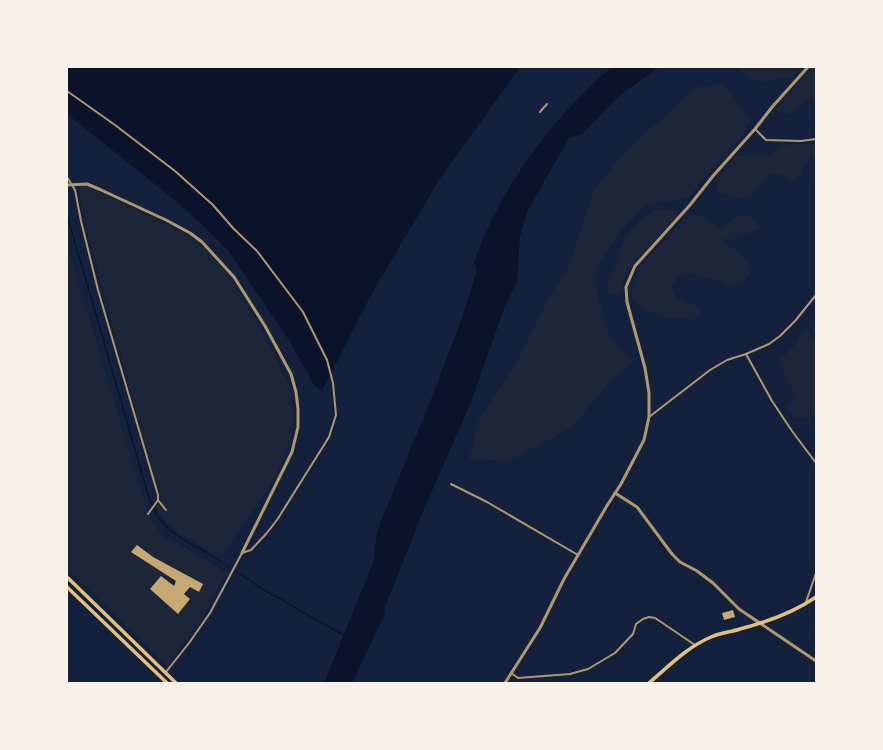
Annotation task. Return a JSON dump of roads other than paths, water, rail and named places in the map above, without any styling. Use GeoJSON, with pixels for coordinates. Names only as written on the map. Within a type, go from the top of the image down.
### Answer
{"type":"FeatureCollection","features":[{"type":"Feature","properties":{"kind":"main road"},"geometry":{"type":"LineString","coordinates":[[67,577],[175,681]]}},
{"type":"Feature","properties":{"kind":"main road"},"geometry":{"type":"LineString","coordinates":[[67,586],[166,683]]}},
{"type":"Feature","properties":{"kind":"main road"},"geometry":{"type":"LineString","coordinates":[[649,683],[695,646],[711,637],[762,624],[781,617],[806,604],[816,596]]}},
{"type":"Feature","properties":{"kind":"street"},"geometry":{"type":"LineString","coordinates":[[505,683],[540,628],[564,579],[615,493],[644,440],[649,417],[649,393],[645,368],[627,302],[626,287],[629,277],[635,266],[690,205],[713,176],[808,67]]}},
{"type":"Feature","properties":{"kind":"street"},"geometry":{"type":"LineString","coordinates":[[67,92],[115,125],[175,172],[208,201],[257,251],[303,312],[327,360],[333,383],[336,415],[329,437],[277,520],[250,550],[242,553]]}},
{"type":"Feature","properties":{"kind":"street"},"geometry":{"type":"LineString","coordinates":[[540,112],[547,104]]}},
{"type":"Feature","properties":{"kind":"street"},"geometry":{"type":"LineString","coordinates":[[755,129],[766,140],[801,141],[816,139]]}},
{"type":"Feature","properties":{"kind":"street"},"geometry":{"type":"LineString","coordinates":[[67,177],[69,184],[75,190],[81,221],[97,284],[158,495],[158,500],[166,510]]}},
{"type":"Feature","properties":{"kind":"street"},"geometry":{"type":"LineString","coordinates":[[69,184],[87,184],[99,189],[166,220],[190,233],[202,242],[234,277],[265,326],[291,374],[296,392],[298,427],[292,452],[242,553],[210,613],[166,673]]}},
{"type":"Feature","properties":{"kind":"street"},"geometry":{"type":"LineString","coordinates":[[649,417],[710,370],[727,360],[769,344],[780,336],[795,321],[816,295]]}},
{"type":"Feature","properties":{"kind":"street"},"geometry":{"type":"LineString","coordinates":[[746,354],[772,401],[816,463]]}},
{"type":"Feature","properties":{"kind":"street"},"geometry":{"type":"LineString","coordinates":[[451,484],[488,502],[578,555]]}},
{"type":"Feature","properties":{"kind":"street"},"geometry":{"type":"LineString","coordinates":[[615,493],[636,507],[672,554],[680,562],[697,571],[713,583],[739,609],[816,661]]}},
{"type":"Feature","properties":{"kind":"street"},"geometry":{"type":"LineString","coordinates":[[148,514],[158,500]]}},
{"type":"Feature","properties":{"kind":"street"},"geometry":{"type":"LineString","coordinates":[[806,604],[816,573]]}},
{"type":"Feature","properties":{"kind":"street"},"geometry":{"type":"LineString","coordinates":[[511,674],[518,678],[570,674],[588,669],[615,653],[632,634],[636,624],[649,617],[654,618],[664,624],[695,646]]}},
{"type":"Feature","properties":{"kind":"waterway"},"geometry":{"type":"LineString","coordinates":[[67,215],[150,501],[159,518],[167,527],[181,538],[220,561]]}},
{"type":"Feature","properties":{"kind":"waterway"},"geometry":{"type":"LineString","coordinates":[[226,565],[230,568]]}},
{"type":"Feature","properties":{"kind":"waterway"},"geometry":{"type":"LineString","coordinates":[[237,572],[264,590],[345,636]]}}]}
